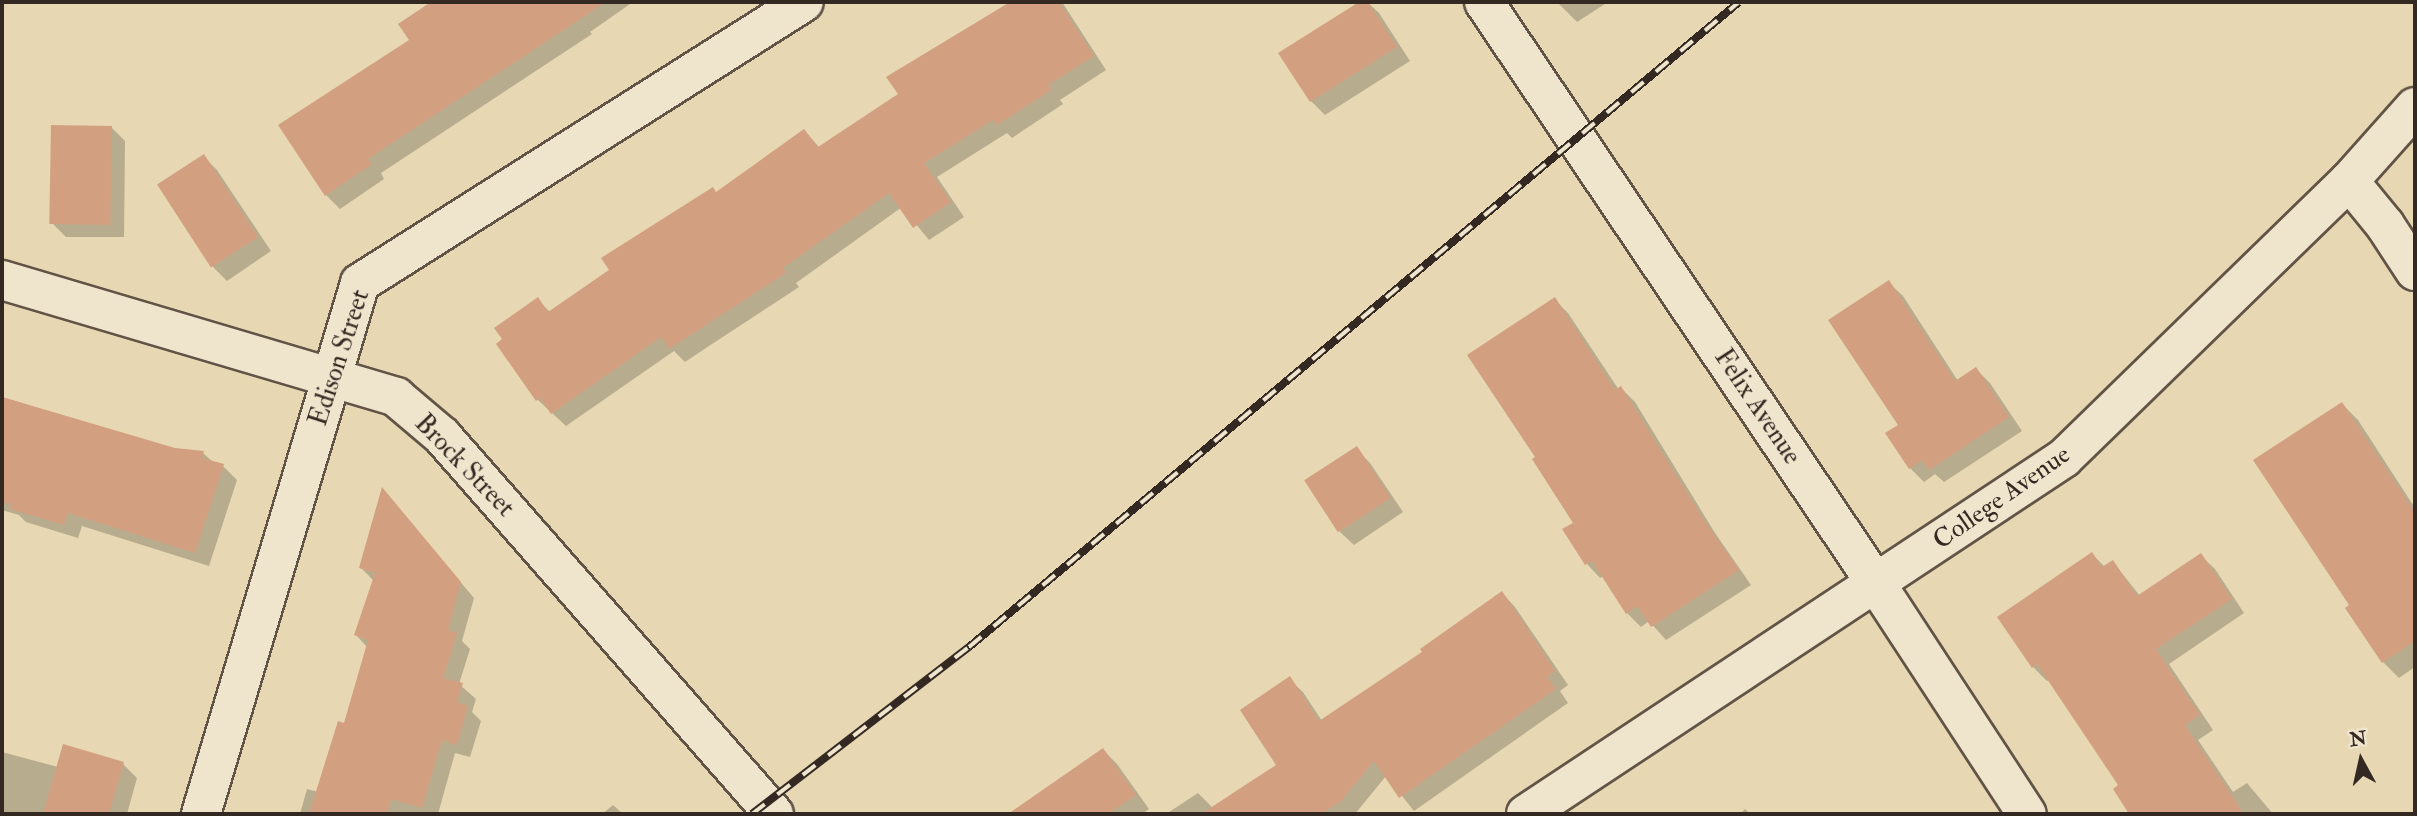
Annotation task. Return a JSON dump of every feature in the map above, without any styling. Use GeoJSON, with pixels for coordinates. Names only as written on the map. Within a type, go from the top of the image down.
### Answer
{"type":"FeatureCollection","features":[{"type":"Feature","properties":{"kind":"street","name":"Edison Street"},"geometry":{"type":"LineString","coordinates":[[201,814],[360,283],[804,2]]}},
{"type":"Feature","properties":{"kind":"street","name":"Felix Avenue"},"geometry":{"type":"LineString","coordinates":[[1484,2],[1875,582],[2027,814]]}},
{"type":"Feature","properties":{"kind":"street","name":"College Avenue"},"geometry":{"type":"LineString","coordinates":[[1526,814],[2064,458],[2349,181],[2415,107]]}},
{"type":"Feature","properties":{"kind":"street"},"geometry":{"type":"LineString","coordinates":[[2349,181],[2385,225],[2415,271]]}},
{"type":"Feature","properties":{"kind":"street","name":"Brock Street"},"geometry":{"type":"LineString","coordinates":[[2,280],[396,397],[442,436],[774,814]]}},
{"type":"Feature","properties":{"kind":"building"},"geometry":{"type":"Polygon","coordinates":[[[431,2],[606,2],[368,159],[372,164],[325,196],[278,125],[409,40],[398,24],[431,2]]]}},
{"type":"Feature","properties":{"kind":"building"},"geometry":{"type":"Polygon","coordinates":[[[1010,2],[1059,2],[1094,56],[1048,85],[1051,90],[997,125],[993,120],[924,163],[951,202],[913,228],[889,193],[783,268],[786,273],[669,349],[661,337],[551,414],[540,398],[536,401],[496,344],[502,339],[494,328],[538,297],[548,312],[609,270],[601,258],[713,187],[716,192],[804,129],[818,147],[898,94],[886,77],[1010,2]]]}},
{"type":"Feature","properties":{"kind":"building"},"geometry":{"type":"Polygon","coordinates":[[[1359,2],[1368,2],[1397,47],[1310,102],[1278,53],[1359,2]]]}},
{"type":"Feature","properties":{"kind":"building"},"geometry":{"type":"Polygon","coordinates":[[[51,125],[112,126],[110,225],[49,224],[51,125]]]}},
{"type":"Feature","properties":{"kind":"building"},"geometry":{"type":"Polygon","coordinates":[[[204,154],[258,237],[211,268],[157,184],[204,154]]]}},
{"type":"Feature","properties":{"kind":"building"},"geometry":{"type":"Polygon","coordinates":[[[1889,280],[1955,381],[1976,367],[2009,417],[1929,470],[1922,460],[1909,469],[1885,433],[1898,425],[1828,320],[1889,280]]]}},
{"type":"Feature","properties":{"kind":"building"},"geometry":{"type":"Polygon","coordinates":[[[1555,297],[1615,390],[1621,386],[1702,517],[1739,570],[1651,627],[1637,606],[1626,614],[1592,561],[1585,565],[1562,529],[1573,523],[1532,459],[1535,457],[1467,355],[1555,297]]]}},
{"type":"Feature","properties":{"kind":"building"},"geometry":{"type":"Polygon","coordinates":[[[2,397],[175,448],[204,451],[202,458],[224,464],[195,553],[68,513],[64,525],[10,509],[11,504],[2,502],[2,397]]]}},
{"type":"Feature","properties":{"kind":"building"},"geometry":{"type":"Polygon","coordinates":[[[2342,402],[2415,513],[2415,641],[2382,663],[2345,608],[2349,605],[2253,460],[2342,402]]]}},
{"type":"Feature","properties":{"kind":"building"},"geometry":{"type":"Polygon","coordinates":[[[1357,446],[1391,498],[1338,532],[1304,480],[1357,446]]]}},
{"type":"Feature","properties":{"kind":"building"},"geometry":{"type":"Polygon","coordinates":[[[382,487],[461,582],[448,630],[457,633],[443,678],[463,683],[457,702],[468,706],[457,745],[442,740],[422,808],[391,799],[387,814],[309,814],[338,721],[344,723],[368,640],[354,635],[375,573],[359,568],[382,487]]]}},
{"type":"Feature","properties":{"kind":"building"},"geometry":{"type":"Polygon","coordinates":[[[2092,552],[2102,567],[2113,560],[2137,596],[2201,553],[2232,599],[2156,649],[2200,715],[2185,725],[2244,814],[2129,814],[2113,789],[2118,785],[2037,664],[2032,668],[1997,617],[2092,552]]]}},
{"type":"Feature","properties":{"kind":"building"},"geometry":{"type":"Polygon","coordinates":[[[1502,591],[1555,671],[1547,677],[1556,689],[1399,798],[1374,761],[1341,801],[1321,814],[1201,814],[1276,765],[1240,710],[1290,676],[1319,721],[1422,652],[1420,649],[1502,591]]]}},
{"type":"Feature","properties":{"kind":"building"},"geometry":{"type":"Polygon","coordinates":[[[63,744],[124,762],[109,814],[43,814],[63,744]]]}},
{"type":"Feature","properties":{"kind":"building"},"geometry":{"type":"Polygon","coordinates":[[[1103,748],[1136,795],[1108,814],[1008,814],[1103,748]]]}},
{"type":"Feature","properties":{"kind":"railway"},"geometry":{"type":"LineString","coordinates":[[752,814],[969,647],[1739,2]]}}]}
